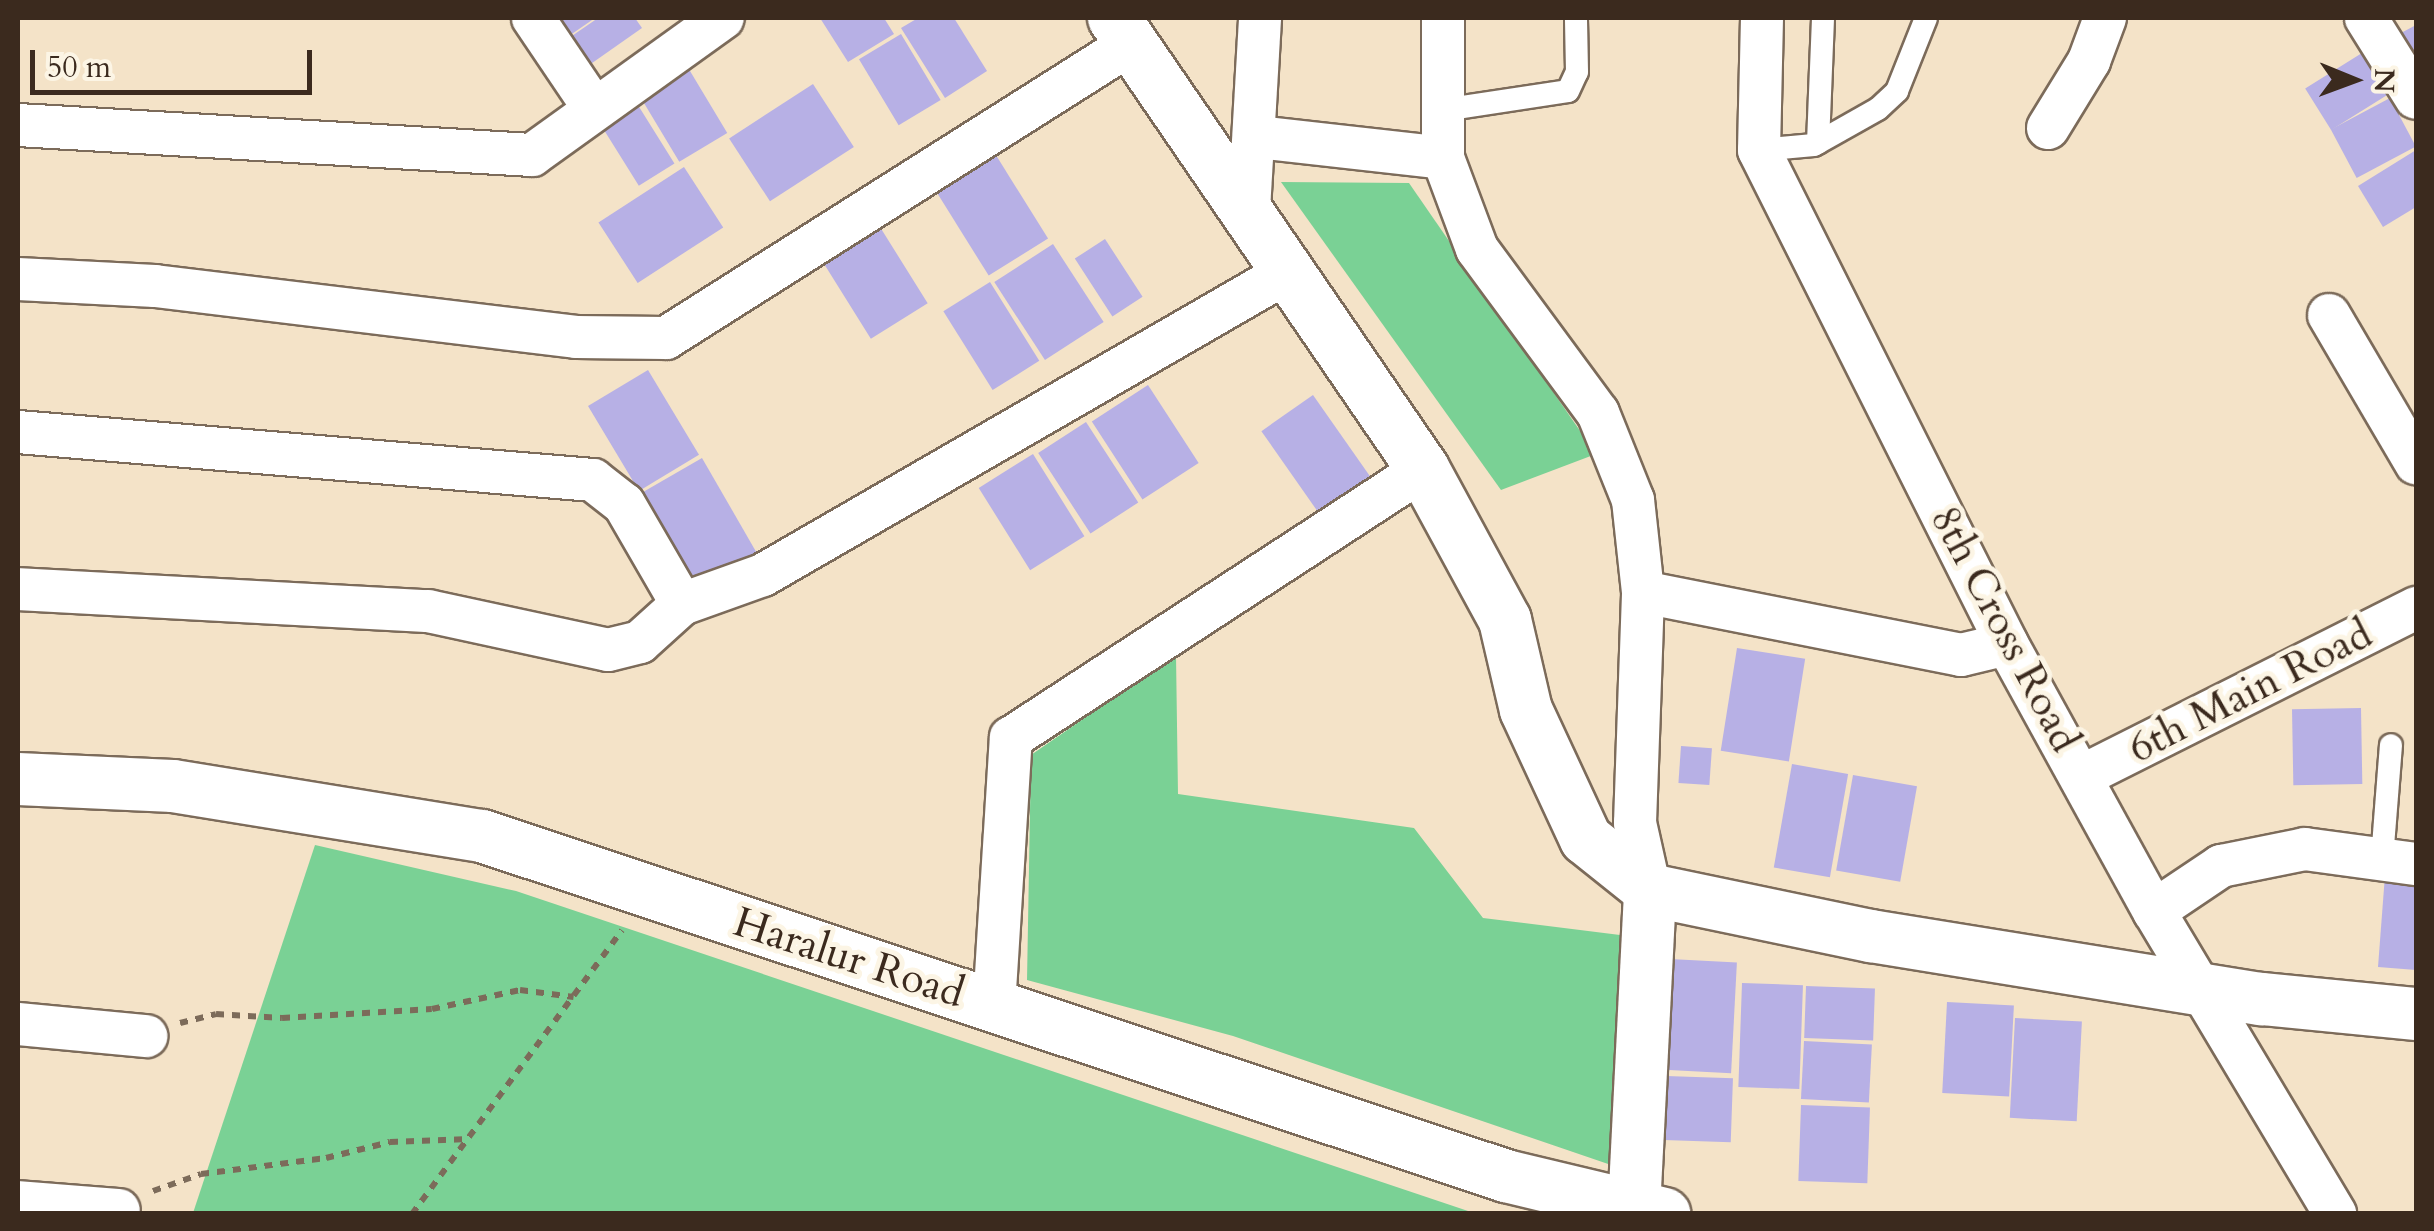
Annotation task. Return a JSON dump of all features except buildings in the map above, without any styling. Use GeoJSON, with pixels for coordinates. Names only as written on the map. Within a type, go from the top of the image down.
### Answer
{"type":"FeatureCollection","features":[{"type":"Feature","properties":{"kind":"street"},"geometry":{"type":"LineString","coordinates":[[533,18],[593,107]]}},
{"type":"Feature","properties":{"kind":"street"},"geometry":{"type":"LineString","coordinates":[[18,126],[532,154],[723,18]]}},
{"type":"Feature","properties":{"kind":"street"},"geometry":{"type":"LineString","coordinates":[[1249,210],[1260,18]]}},
{"type":"Feature","properties":{"kind":"street"},"geometry":{"type":"LineString","coordinates":[[1443,18],[1443,158],[1477,250],[1598,412],[1633,500],[1643,592],[1635,823],[1650,890],[1644,1212]]}},
{"type":"Feature","properties":{"kind":"street","name":"8th Cross Road"},"geometry":{"type":"LineString","coordinates":[[1762,18],[1759,150],[2007,644],[2084,775],[2154,911],[2335,1214]]}},
{"type":"Feature","properties":{"kind":"street"},"geometry":{"type":"LineString","coordinates":[[2048,128],[2089,61],[2105,18]]}},
{"type":"Feature","properties":{"kind":"street"},"geometry":{"type":"LineString","coordinates":[[2366,18],[2416,98]]}},
{"type":"Feature","properties":{"kind":"street"},"geometry":{"type":"LineString","coordinates":[[18,280],[156,286],[576,336],[666,338],[1123,30],[1291,270],[1423,469],[1505,620],[1526,710],[1586,838],[1650,890],[1871,936],[2203,989],[2416,1014]]}},
{"type":"Feature","properties":{"kind":"street"},"geometry":{"type":"LineString","coordinates":[[1256,137],[1443,158]]}},
{"type":"Feature","properties":{"kind":"street"},"geometry":{"type":"LineString","coordinates":[[18,589],[428,612],[608,650],[640,642],[682,604],[763,575],[1291,270]]}},
{"type":"Feature","properties":{"kind":"street"},"geometry":{"type":"LineString","coordinates":[[2330,315],[2416,463]]}},
{"type":"Feature","properties":{"kind":"street"},"geometry":{"type":"LineString","coordinates":[[18,432],[593,480],[624,504],[682,604]]}},
{"type":"Feature","properties":{"kind":"street"},"geometry":{"type":"LineString","coordinates":[[994,1006],[1012,738],[1423,469]]}},
{"type":"Feature","properties":{"kind":"street"},"geometry":{"type":"LineString","coordinates":[[1643,592],[1961,655],[2007,644]]}},
{"type":"Feature","properties":{"kind":"street","name":"6th Main Road"},"geometry":{"type":"LineString","coordinates":[[2084,775],[2416,608]]}},
{"type":"Feature","properties":{"kind":"street","name":"Haralur Road"},"geometry":{"type":"LineString","coordinates":[[18,778],[173,786],[482,836],[1506,1176],[1644,1212]]}},
{"type":"Feature","properties":{"kind":"street"},"geometry":{"type":"LineString","coordinates":[[2154,911],[2220,866],[2304,849],[2399,862]]}},
{"type":"Feature","properties":{"kind":"street"},"geometry":{"type":"LineString","coordinates":[[18,1024],[146,1036]]}},
{"type":"Feature","properties":{"kind":"street"},"geometry":{"type":"LineString","coordinates":[[18,1202],[119,1210]]}},
{"type":"Feature","properties":{"kind":"lane"},"geometry":{"type":"LineString","coordinates":[[1443,110],[1568,90],[1576,72],[1576,18]]}},
{"type":"Feature","properties":{"kind":"lane"},"geometry":{"type":"LineString","coordinates":[[1818,143],[1823,18]]}},
{"type":"Feature","properties":{"kind":"lane"},"geometry":{"type":"LineString","coordinates":[[1759,150],[1818,143],[1897,91],[1926,18]]}},
{"type":"Feature","properties":{"kind":"lane"},"geometry":{"type":"LineString","coordinates":[[2390,745],[2399,862]]}},
{"type":"Feature","properties":{"kind":"path"},"geometry":{"type":"LineString","coordinates":[[412,1214],[471,1139],[649,892]]}},
{"type":"Feature","properties":{"kind":"path"},"geometry":{"type":"LineString","coordinates":[[146,1036],[216,1014],[432,1010],[520,990],[574,997]]}},
{"type":"Feature","properties":{"kind":"path"},"geometry":{"type":"LineString","coordinates":[[119,1210],[166,1184],[201,1174],[326,1158],[390,1142],[471,1139]]}},
{"type":"Feature","properties":{"kind":"green space"},"geometry":{"type":"Polygon","coordinates":[[[1281,182],[1409,183],[1596,454],[1501,490],[1281,182]]]}},
{"type":"Feature","properties":{"kind":"green space"},"geometry":{"type":"Polygon","coordinates":[[[1176,655],[1178,794],[1414,828],[1483,918],[1620,935],[1614,1166],[1233,1036],[1027,980],[1031,755],[1176,655]]]}},
{"type":"Feature","properties":{"kind":"green space"},"geometry":{"type":"Polygon","coordinates":[[[315,845],[516,891],[1474,1213],[193,1213],[315,845]]]}}]}
